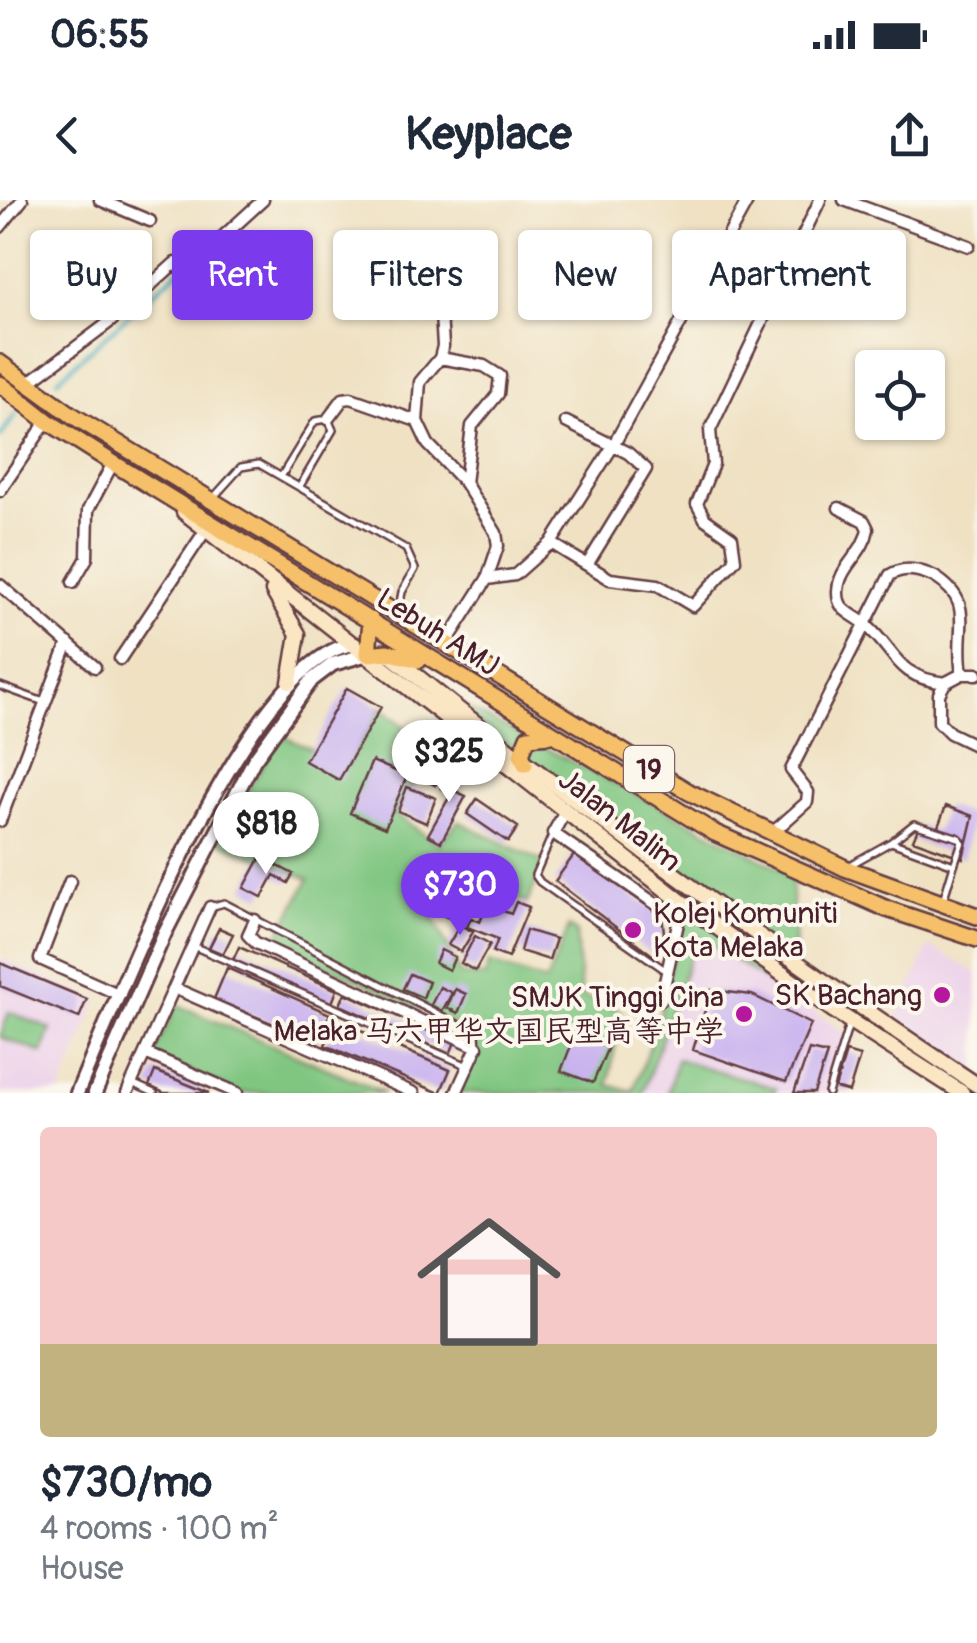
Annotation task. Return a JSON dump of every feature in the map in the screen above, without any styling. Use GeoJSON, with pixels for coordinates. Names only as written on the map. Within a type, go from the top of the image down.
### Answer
{"type":"FeatureCollection","features":[{"type":"Feature","properties":{"kind":"highway","name":"Lebuh AMJ"},"geometry":{"type":"LineString","coordinates":[[0,363],[47,421],[715,833],[888,909],[977,939]]}},
{"type":"Feature","properties":{"kind":"highway","name":"Lebuh AMJ"},"geometry":{"type":"LineString","coordinates":[[0,384],[23,391],[212,500],[612,748],[770,835],[845,868],[977,916]]}},
{"type":"Feature","properties":{"kind":"highway"},"geometry":{"type":"LineString","coordinates":[[343,580],[372,623],[370,649],[422,661],[480,691]]}},
{"type":"Feature","properties":{"kind":"highway"},"geometry":{"type":"LineString","coordinates":[[525,764],[521,754],[528,736],[544,732],[554,736]]}},
{"type":"Feature","properties":{"kind":"main road","name":"19"},"geometry":{"type":"LineString","coordinates":[[169,498],[264,578],[354,644]]}},
{"type":"Feature","properties":{"kind":"main road"},"geometry":{"type":"LineString","coordinates":[[264,578],[296,624],[298,646],[290,682]]}},
{"type":"Feature","properties":{"kind":"main road"},"geometry":{"type":"LineString","coordinates":[[354,644],[370,649]]}},
{"type":"Feature","properties":{"kind":"main road","name":"Jalan Malim"},"geometry":{"type":"LineString","coordinates":[[370,649],[564,812],[683,903],[850,1021],[962,1093]]}},
{"type":"Feature","properties":{"kind":"main road","name":"Jalan Malim"},"geometry":{"type":"LineString","coordinates":[[388,652],[525,764],[843,996],[977,1085]]}},
{"type":"Feature","properties":{"kind":"street"},"geometry":{"type":"LineString","coordinates":[[0,227],[22,200]]}},
{"type":"Feature","properties":{"kind":"street"},"geometry":{"type":"LineString","coordinates":[[100,200],[150,221]]}},
{"type":"Feature","properties":{"kind":"street"},"geometry":{"type":"LineString","coordinates":[[0,393],[23,391],[175,263],[184,272],[263,200]]}},
{"type":"Feature","properties":{"kind":"street"},"geometry":{"type":"LineString","coordinates":[[487,580],[515,575],[551,543],[613,446],[748,200]]}},
{"type":"Feature","properties":{"kind":"street"},"geometry":{"type":"LineString","coordinates":[[551,543],[618,583],[658,584],[693,606],[735,560],[732,538],[705,519],[697,504],[713,464],[710,430],[820,200]]}},
{"type":"Feature","properties":{"kind":"street"},"geometry":{"type":"LineString","coordinates":[[844,200],[969,246]]}},
{"type":"Feature","properties":{"kind":"street"},"geometry":{"type":"LineString","coordinates":[[441,320],[440,358],[420,382],[418,422],[428,444],[465,483],[496,533],[498,546],[487,580],[444,646]]}},
{"type":"Feature","properties":{"kind":"street"},"geometry":{"type":"LineString","coordinates":[[440,358],[484,366],[500,376],[498,394],[476,415],[472,426],[465,483]]}},
{"type":"Feature","properties":{"kind":"street"},"geometry":{"type":"LineString","coordinates":[[328,419],[343,399],[351,398],[418,422]]}},
{"type":"Feature","properties":{"kind":"street"},"geometry":{"type":"LineString","coordinates":[[0,490],[47,421]]}},
{"type":"Feature","properties":{"kind":"street"},"geometry":{"type":"LineString","coordinates":[[566,422],[644,463],[646,475],[587,565]]}},
{"type":"Feature","properties":{"kind":"street"},"geometry":{"type":"LineString","coordinates":[[73,582],[87,558],[88,510],[113,463]]}},
{"type":"Feature","properties":{"kind":"street"},"geometry":{"type":"LineString","coordinates":[[839,508],[864,521],[868,529],[859,553],[839,580],[844,611],[867,625],[902,669],[945,684]]}},
{"type":"Feature","properties":{"kind":"street"},"geometry":{"type":"LineString","coordinates":[[120,659],[205,531]]}},
{"type":"Feature","properties":{"kind":"street"},"geometry":{"type":"LineString","coordinates":[[770,835],[807,802],[808,792],[791,770],[890,575],[898,570],[925,573],[958,586],[973,608],[973,623],[962,647],[962,674]]}},
{"type":"Feature","properties":{"kind":"street"},"geometry":{"type":"LineString","coordinates":[[0,586],[96,666]]}},
{"type":"Feature","properties":{"kind":"street"},"geometry":{"type":"LineString","coordinates":[[0,821],[5,789],[68,643]]}},
{"type":"Feature","properties":{"kind":"street"},"geometry":{"type":"LineString","coordinates":[[77,1093],[209,805],[240,751],[290,682],[320,654],[354,644]]}},
{"type":"Feature","properties":{"kind":"street"},"geometry":{"type":"LineString","coordinates":[[95,1093],[166,934],[254,760],[312,680],[333,664],[370,649]]}},
{"type":"Feature","properties":{"kind":"street"},"geometry":{"type":"LineString","coordinates":[[977,674],[962,674],[945,684],[939,694],[939,722],[950,733],[977,746]]}},
{"type":"Feature","properties":{"kind":"street"},"geometry":{"type":"LineString","coordinates":[[564,812],[553,834],[679,920]]}},
{"type":"Feature","properties":{"kind":"street"},"geometry":{"type":"LineString","coordinates":[[70,881],[40,958],[120,995]]}},
{"type":"Feature","properties":{"kind":"street"},"geometry":{"type":"LineString","coordinates":[[661,1000],[683,903]]}},
{"type":"Feature","properties":{"kind":"street"},"geometry":{"type":"LineString","coordinates":[[129,1088],[210,907]]}},
{"type":"Feature","properties":{"kind":"street"},"geometry":{"type":"LineString","coordinates":[[255,920],[248,935],[256,943],[477,1047],[456,1093]]}},
{"type":"Feature","properties":{"kind":"street"},"geometry":{"type":"LineString","coordinates":[[174,988],[414,1093]]}},
{"type":"Feature","properties":{"kind":"street"},"geometry":{"type":"LineString","coordinates":[[145,1053],[237,1093]]}},
{"type":"Feature","properties":{"kind":"lane"},"geometry":{"type":"LineString","coordinates":[[282,475],[315,420],[328,419],[333,430],[300,486]]}},
{"type":"Feature","properties":{"kind":"lane"},"geometry":{"type":"LineString","coordinates":[[212,500],[241,467],[259,464],[412,555],[414,569],[402,592],[398,615]]}},
{"type":"Feature","properties":{"kind":"lane"},"geometry":{"type":"LineString","coordinates":[[1,689],[44,702]]}},
{"type":"Feature","properties":{"kind":"lane"},"geometry":{"type":"LineString","coordinates":[[845,868],[914,824],[959,838],[942,904]]}},
{"type":"Feature","properties":{"kind":"lane"},"geometry":{"type":"LineString","coordinates":[[553,834],[535,875],[540,882],[668,972]]}},
{"type":"Feature","properties":{"kind":"lane"},"geometry":{"type":"LineString","coordinates":[[890,842],[954,865]]}},
{"type":"Feature","properties":{"kind":"lane"},"geometry":{"type":"LineString","coordinates":[[210,907],[224,903],[467,1030],[476,1035],[477,1047]]}},
{"type":"Feature","properties":{"kind":"lane"},"geometry":{"type":"LineString","coordinates":[[193,946],[468,1066]]}},
{"type":"Feature","properties":{"kind":"lane"},"geometry":{"type":"LineString","coordinates":[[828,1093],[850,1021]]}},
{"type":"Feature","properties":{"kind":"lane"},"geometry":{"type":"LineString","coordinates":[[129,1088],[154,1093]]}},
{"type":"Feature","properties":{"kind":"shaded area","name":"SMJK Tinggi Cina Melaka 马六甲华文国民型高等中学"},"geometry":{"type":"Polygon","coordinates":[[[696,935],[847,1034],[830,1093],[643,1093],[696,935]]]}},
{"type":"Feature","properties":{"kind":"shaded area","name":"SK Bachang"},"geometry":{"type":"Polygon","coordinates":[[[929,946],[977,973],[977,1074],[896,1018],[929,946]]]}},
{"type":"Feature","properties":{"kind":"shaded area"},"geometry":{"type":"Polygon","coordinates":[[[0,958],[98,1000],[60,1093],[0,1093],[0,958]]]}},
{"type":"Feature","properties":{"kind":"green space"},"geometry":{"type":"Polygon","coordinates":[[[438,693],[791,874],[798,1002],[697,935],[643,1093],[456,1093],[476,1035],[275,942],[309,879],[217,841],[281,735],[347,766],[381,707],[434,752],[394,813],[439,845],[458,821],[545,863],[527,903],[442,863],[432,914],[461,975],[485,977],[489,963],[546,982],[569,927],[576,932],[581,996],[622,1011],[608,1085],[633,1091],[657,1027],[683,903],[693,887],[438,693]]]}},
{"type":"Feature","properties":{"kind":"green space"},"geometry":{"type":"Polygon","coordinates":[[[177,1005],[385,1093],[237,1093],[153,1056],[177,1005]]]}},
{"type":"Feature","properties":{"kind":"green space"},"geometry":{"type":"Polygon","coordinates":[[[9,1012],[51,1029],[42,1053],[0,1037],[9,1012]]]}},
{"type":"Feature","properties":{"kind":"green space"},"geometry":{"type":"Polygon","coordinates":[[[677,1059],[776,1088],[774,1093],[668,1093],[677,1059]]]}},
{"type":"Feature","properties":{"kind":"building"},"geometry":{"type":"Polygon","coordinates":[[[347,688],[381,707],[339,780],[305,761],[347,688]]]}},
{"type":"Feature","properties":{"kind":"building"},"geometry":{"type":"Polygon","coordinates":[[[425,756],[445,766],[435,785],[415,775],[425,756]]]}},
{"type":"Feature","properties":{"kind":"building"},"geometry":{"type":"Polygon","coordinates":[[[372,761],[407,776],[385,828],[350,813],[372,761]]]}},
{"type":"Feature","properties":{"kind":"building"},"geometry":{"type":"Polygon","coordinates":[[[456,764],[466,771],[453,790],[466,796],[441,842],[428,835],[451,794],[441,788],[456,764]]]}},
{"type":"Feature","properties":{"kind":"building"},"geometry":{"type":"Polygon","coordinates":[[[407,787],[436,798],[426,823],[398,811],[407,787]]]}},
{"type":"Feature","properties":{"kind":"building"},"geometry":{"type":"Polygon","coordinates":[[[477,799],[518,827],[508,842],[467,814],[477,799]]]}},
{"type":"Feature","properties":{"kind":"building"},"geometry":{"type":"Polygon","coordinates":[[[946,806],[973,816],[963,858],[913,840],[919,826],[936,832],[946,806]]]}},
{"type":"Feature","properties":{"kind":"building"},"geometry":{"type":"Polygon","coordinates":[[[574,855],[662,916],[664,932],[655,957],[555,881],[574,855]]]}},
{"type":"Feature","properties":{"kind":"building"},"geometry":{"type":"Polygon","coordinates":[[[261,857],[293,874],[288,883],[274,875],[262,897],[244,888],[261,857]]]}},
{"type":"Feature","properties":{"kind":"building"},"geometry":{"type":"Polygon","coordinates":[[[446,869],[476,884],[470,894],[439,882],[446,869]]]}},
{"type":"Feature","properties":{"kind":"building"},"geometry":{"type":"Polygon","coordinates":[[[447,889],[476,899],[472,912],[442,902],[447,889]]]}},
{"type":"Feature","properties":{"kind":"building"},"geometry":{"type":"Polygon","coordinates":[[[516,902],[529,907],[508,958],[493,952],[498,939],[467,927],[471,918],[480,922],[487,905],[511,914],[516,902]]]}},
{"type":"Feature","properties":{"kind":"building"},"geometry":{"type":"Polygon","coordinates":[[[445,908],[462,916],[459,922],[442,915],[445,908]]]}},
{"type":"Feature","properties":{"kind":"building"},"geometry":{"type":"Polygon","coordinates":[[[460,925],[473,932],[461,952],[448,945],[460,925]]]}},
{"type":"Feature","properties":{"kind":"building"},"geometry":{"type":"Polygon","coordinates":[[[219,928],[233,934],[223,954],[209,948],[219,928]]]}},
{"type":"Feature","properties":{"kind":"building"},"geometry":{"type":"Polygon","coordinates":[[[526,930],[556,939],[549,960],[520,951],[526,930]]]}},
{"type":"Feature","properties":{"kind":"building"},"geometry":{"type":"Polygon","coordinates":[[[475,936],[490,944],[475,971],[461,963],[475,936]]]}},
{"type":"Feature","properties":{"kind":"building"},"geometry":{"type":"Polygon","coordinates":[[[239,947],[337,990],[332,1003],[233,960],[239,947]]]}},
{"type":"Feature","properties":{"kind":"building"},"geometry":{"type":"Polygon","coordinates":[[[441,950],[455,957],[449,970],[435,963],[441,950]]]}},
{"type":"Feature","properties":{"kind":"building"},"geometry":{"type":"Polygon","coordinates":[[[0,963],[87,999],[79,1018],[0,986],[0,963]]]}},
{"type":"Feature","properties":{"kind":"building"},"geometry":{"type":"Polygon","coordinates":[[[227,968],[330,1014],[316,1042],[214,999],[227,968]]]}},
{"type":"Feature","properties":{"kind":"building"},"geometry":{"type":"Polygon","coordinates":[[[410,974],[429,982],[423,998],[403,989],[410,974]]]}},
{"type":"Feature","properties":{"kind":"building"},"geometry":{"type":"Polygon","coordinates":[[[440,987],[452,993],[442,1011],[431,1005],[440,987]]]}},
{"type":"Feature","properties":{"kind":"building"},"geometry":{"type":"Polygon","coordinates":[[[455,989],[466,994],[458,1013],[447,1008],[455,989]]]}},
{"type":"Feature","properties":{"kind":"building"},"geometry":{"type":"Polygon","coordinates":[[[711,990],[752,995],[811,1024],[786,1082],[693,1050],[711,990]]]}},
{"type":"Feature","properties":{"kind":"building"},"geometry":{"type":"Polygon","coordinates":[[[345,993],[455,1042],[450,1054],[340,1005],[345,993]]]}},
{"type":"Feature","properties":{"kind":"building"},"geometry":{"type":"Polygon","coordinates":[[[336,1020],[450,1070],[440,1093],[325,1045],[336,1020]]]}},
{"type":"Feature","properties":{"kind":"building"},"geometry":{"type":"Polygon","coordinates":[[[575,1035],[608,1047],[593,1083],[561,1071],[575,1035]]]}},
{"type":"Feature","properties":{"kind":"building"},"geometry":{"type":"Polygon","coordinates":[[[809,1050],[827,1054],[814,1093],[794,1093],[809,1050]]]}},
{"type":"Feature","properties":{"kind":"building"},"geometry":{"type":"Polygon","coordinates":[[[846,1052],[860,1056],[849,1092],[835,1088],[846,1052]]]}},
{"type":"Feature","properties":{"kind":"building"},"geometry":{"type":"Polygon","coordinates":[[[155,1071],[209,1093],[164,1093],[149,1086],[155,1071]]]}},
{"type":"Feature","properties":{"kind":"waterway"},"geometry":{"type":"LineString","coordinates":[[860,200],[957,235]]}},
{"type":"Feature","properties":{"kind":"waterway"},"geometry":{"type":"LineString","coordinates":[[57,380],[172,276]]}},
{"type":"Feature","properties":{"kind":"waterway"},"geometry":{"type":"LineString","coordinates":[[0,437],[16,414]]}},
{"type":"Feature","properties":{"kind":"place","name":"Kolej Komuniti Kota Melaka"},"geometry":{"type":"Point","coordinates":[633,930]}},
{"type":"Feature","properties":{"kind":"place","name":"SK Bachang"},"geometry":{"type":"Point","coordinates":[942,995]}},
{"type":"Feature","properties":{"kind":"place","name":"SMJK Tinggi Cina Melaka 马六甲华文国民型高等中学"},"geometry":{"type":"Point","coordinates":[744,1014]}}]}
